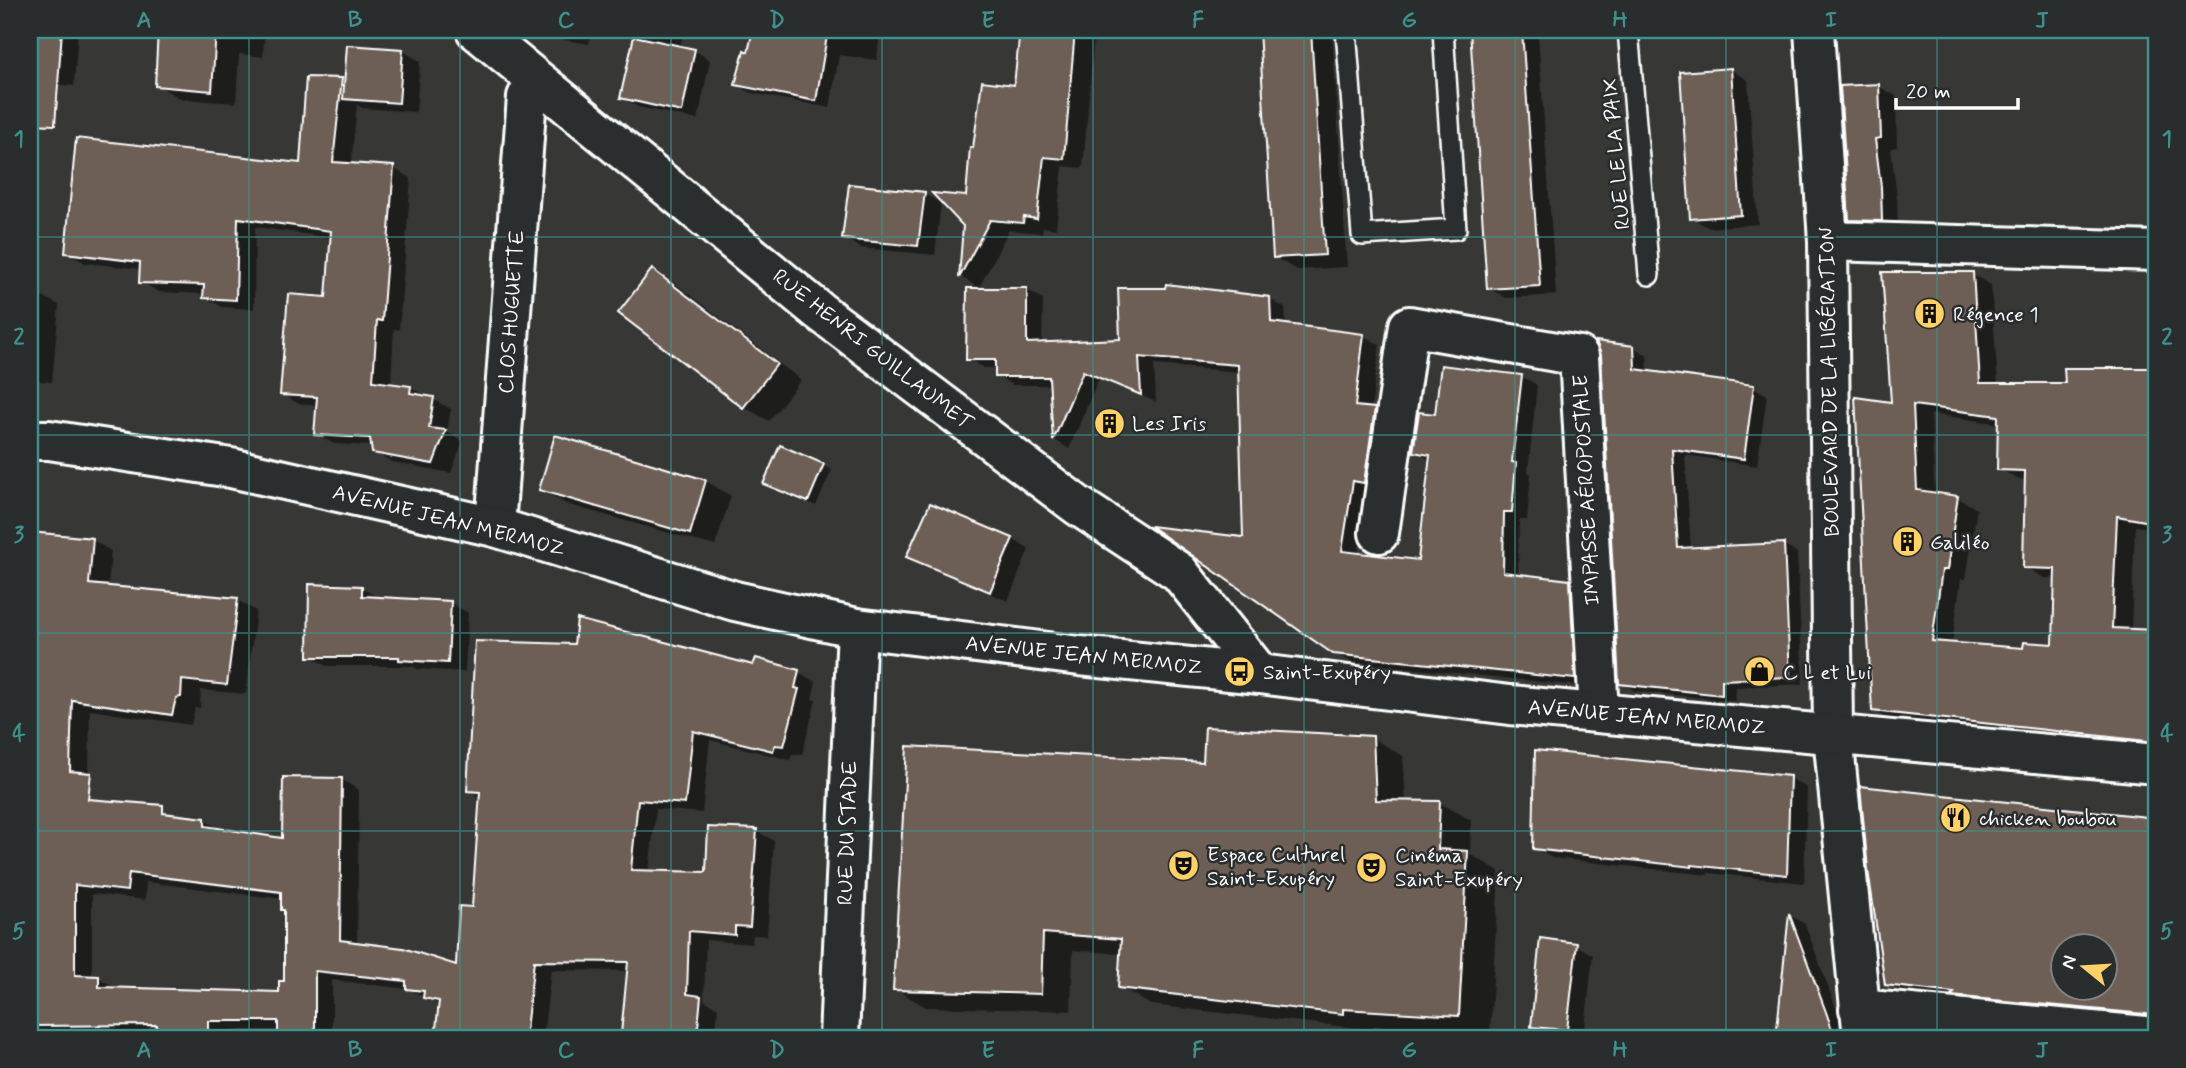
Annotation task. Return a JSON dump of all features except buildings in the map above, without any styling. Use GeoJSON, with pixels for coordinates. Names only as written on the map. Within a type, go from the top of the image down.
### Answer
{"type":"FeatureCollection","features":[{"type":"Feature","properties":{"kind":"street","name":"RUE HENRI GUILLAUMET"},"geometry":{"type":"LineString","coordinates":[[476,30],[820,311],[1077,505],[1179,572],[1261,674]]}},
{"type":"Feature","properties":{"kind":"street","name":"BOULEVARD DE LA LIBÉRATION"},"geometry":{"type":"LineString","coordinates":[[1814,30],[1828,241],[1833,735],[1861,1024]]}},
{"type":"Feature","properties":{"kind":"street","name":"CLOS HUGUETTE"},"geometry":{"type":"LineString","coordinates":[[495,527],[527,97]]}},
{"type":"Feature","properties":{"kind":"street"},"geometry":{"type":"LineString","coordinates":[[1828,241],[2156,251]]}},
{"type":"Feature","properties":{"kind":"street","name":"IMPASSE AÉROPOSTALE"},"geometry":{"type":"LineString","coordinates":[[1379,533],[1409,327],[1579,356],[1599,713]]}},
{"type":"Feature","properties":{"kind":"street","name":"AVENUE JEAN MERMOZ"},"geometry":{"type":"LineString","coordinates":[[30,440],[49,440],[231,468],[495,527],[735,601],[857,628],[1510,705],[2156,764]]}},
{"type":"Feature","properties":{"kind":"street","name":"RUE DU STADE"},"geometry":{"type":"LineString","coordinates":[[839,1038],[857,628]]}},
{"type":"Feature","properties":{"kind":"street"},"geometry":{"type":"LineString","coordinates":[[1861,1024],[2156,1037]]}},
{"type":"Feature","properties":{"kind":"lane"},"geometry":{"type":"LineString","coordinates":[[1346,30],[1362,235],[1456,229],[1443,30]]}},
{"type":"Feature","properties":{"kind":"lane","name":"RUE LE LA PAIX"},"geometry":{"type":"LineString","coordinates":[[1628,30],[1649,275]]}},
{"type":"Feature","properties":{"kind":"place","name":"Régence 1"},"geometry":{"type":"Point","coordinates":[1930,314]}},
{"type":"Feature","properties":{"kind":"place","name":"Les Iris"},"geometry":{"type":"Point","coordinates":[1109,423]}},
{"type":"Feature","properties":{"kind":"place","name":"Galiléo"},"geometry":{"type":"Point","coordinates":[1907,542]}},
{"type":"Feature","properties":{"kind":"place","name":"Saint-Exupéry"},"geometry":{"type":"Point","coordinates":[1240,672]}},
{"type":"Feature","properties":{"kind":"place","name":"C L et Lui"},"geometry":{"type":"Point","coordinates":[1760,672]}},
{"type":"Feature","properties":{"kind":"place","name":"chicken boubou"},"geometry":{"type":"Point","coordinates":[1956,818]}},
{"type":"Feature","properties":{"kind":"place","name":"Espace Culturel Saint-Exupéry"},"geometry":{"type":"Point","coordinates":[1184,866]}},
{"type":"Feature","properties":{"kind":"place","name":"Cinéma Saint-Exupéry"},"geometry":{"type":"Point","coordinates":[1372,867]}}]}
